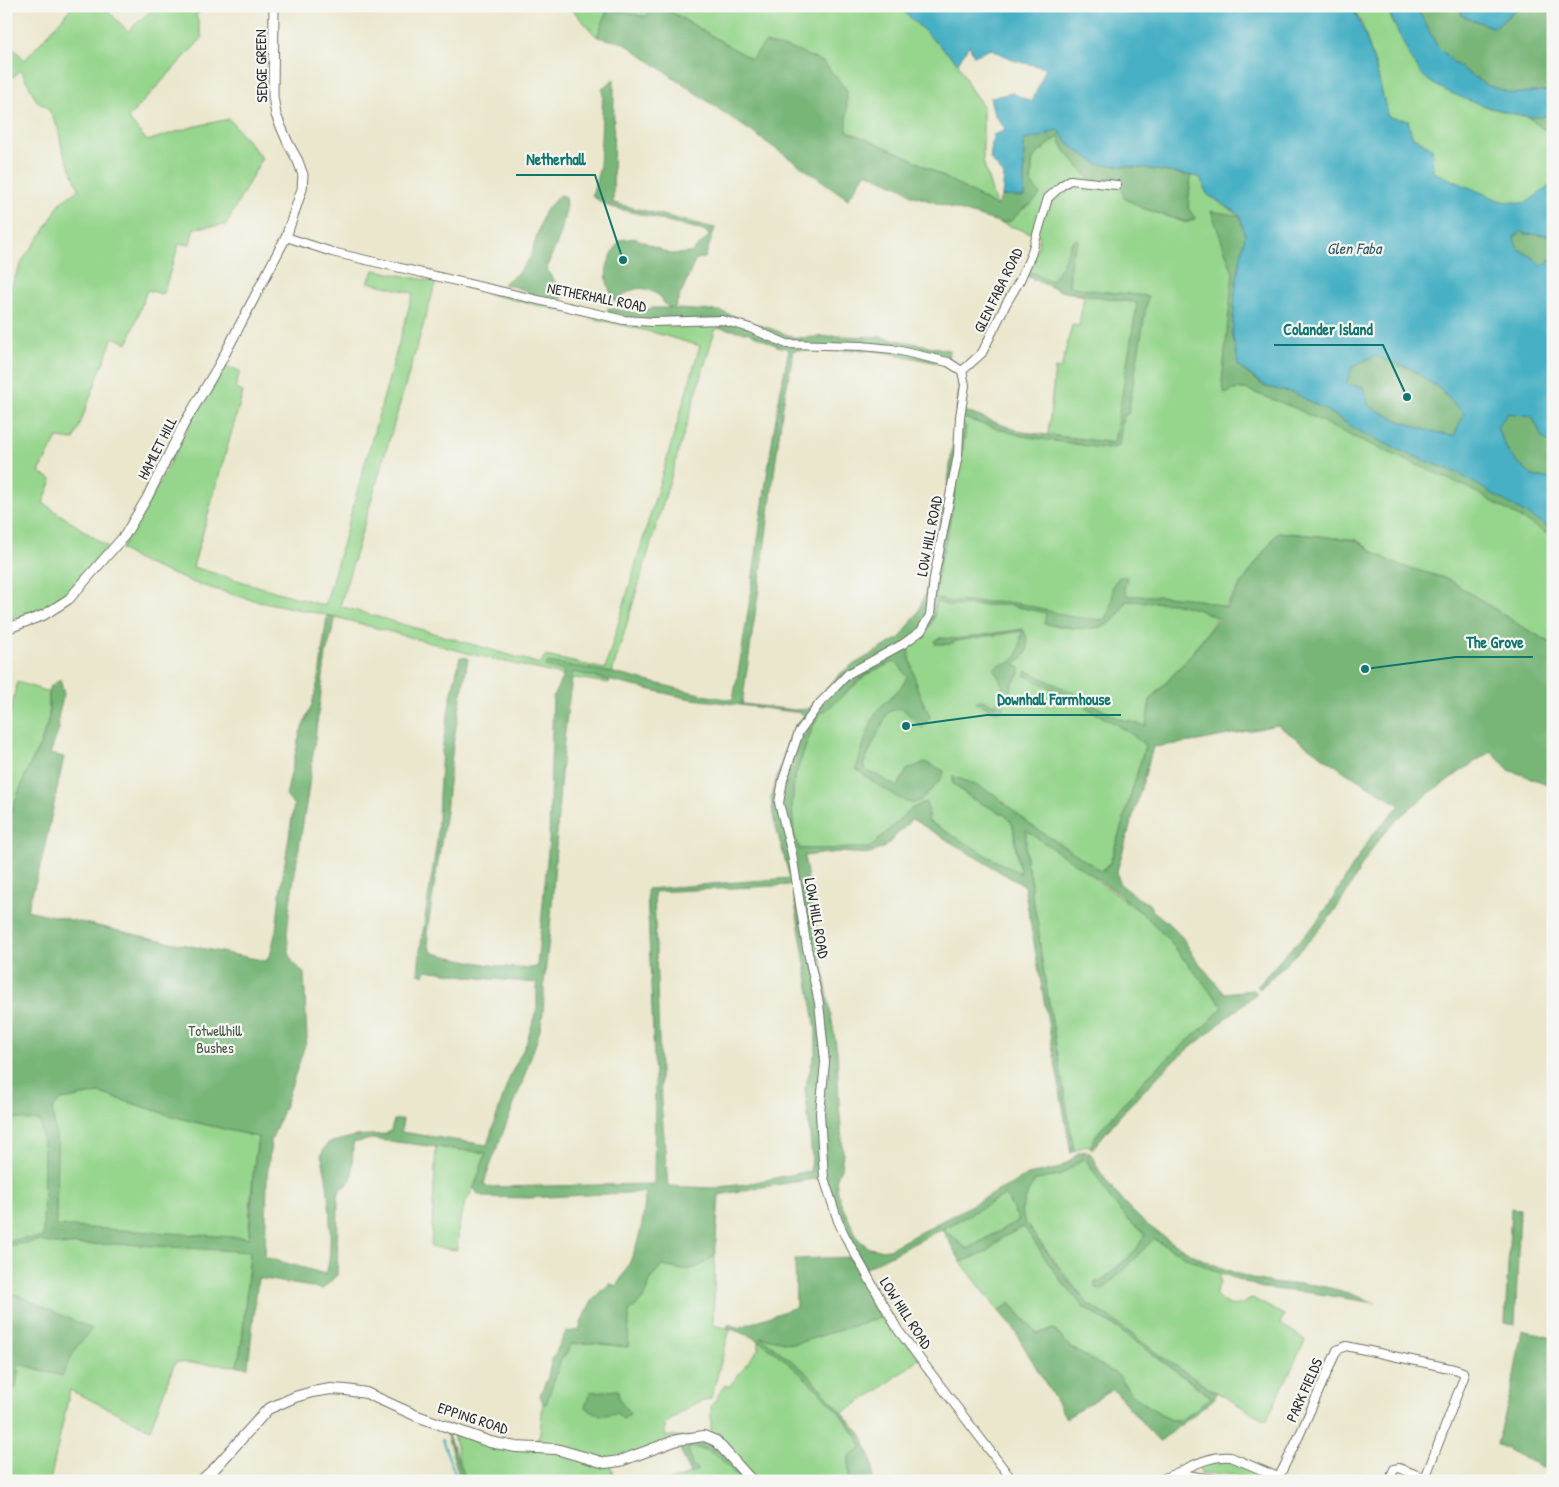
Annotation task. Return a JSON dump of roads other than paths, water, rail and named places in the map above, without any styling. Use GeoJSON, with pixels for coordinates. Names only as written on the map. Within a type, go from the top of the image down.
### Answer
{"type":"FeatureCollection","features":[{"type":"Feature","properties":{"kind":"main road","name":"EPPING ROAD"},"geometry":{"type":"LineString","coordinates":[[201,1481],[268,1409],[295,1397],[330,1389],[358,1391],[417,1416],[490,1442],[516,1447],[556,1449],[605,1463],[620,1461],[677,1440],[704,1436],[716,1441],[752,1481]]}},
{"type":"Feature","properties":{"kind":"street","name":"SEDGE GREEN"},"geometry":{"type":"LineString","coordinates":[[274,6],[273,96],[276,115],[303,175],[302,189],[286,237]]}},
{"type":"Feature","properties":{"kind":"street","name":"GLEN FABA ROAD"},"geometry":{"type":"LineString","coordinates":[[962,371],[982,353],[1020,280],[1031,255],[1048,198],[1070,180],[1117,185]]}},
{"type":"Feature","properties":{"kind":"street","name":"NETHERHALL ROAD"},"geometry":{"type":"LineString","coordinates":[[286,237],[332,252],[624,320],[653,322],[722,320],[750,328],[787,344],[862,346],[892,349],[948,362],[962,371]]}},
{"type":"Feature","properties":{"kind":"street","name":"HAMLET HILL"},"geometry":{"type":"LineString","coordinates":[[6,629],[44,615],[69,599],[125,535],[147,498],[184,424],[219,365],[286,237]]}},
{"type":"Feature","properties":{"kind":"street","name":"LOW HILL ROAD"},"geometry":{"type":"LineString","coordinates":[[962,371],[965,385],[960,417],[958,455],[934,578],[930,615],[921,631],[903,644],[848,674],[820,703],[799,732],[783,780],[779,803],[792,854],[807,948],[819,1004],[825,1062],[820,1112],[824,1178],[838,1221],[844,1236],[898,1330],[1013,1481]]}},
{"type":"Feature","properties":{"kind":"street","name":"PARK FIELDS"},"geometry":{"type":"LineString","coordinates":[[1157,1481],[1215,1457],[1230,1458],[1278,1479],[1339,1348],[1346,1346],[1462,1372],[1464,1377],[1424,1479]]}},
{"type":"Feature","properties":{"kind":"street"},"geometry":{"type":"LineString","coordinates":[[1197,1464],[1199,1478]]}},
{"type":"Feature","properties":{"kind":"street"},"geometry":{"type":"LineString","coordinates":[[1394,1481],[1392,1474],[1394,1469],[1399,1468],[1424,1479]]}},
{"type":"Feature","properties":{"kind":"street"},"geometry":{"type":"LineString","coordinates":[[1176,1473],[1199,1478],[1232,1481]]}},
{"type":"Feature","properties":{"kind":"water","name":"Glen Faba"},"geometry":{"type":"Polygon","coordinates":[[[898,6],[1352,6],[1369,46],[1388,117],[1408,120],[1412,136],[1432,148],[1433,172],[1501,201],[1526,203],[1553,184],[1553,235],[1525,234],[1522,231],[1514,237],[1517,248],[1535,259],[1542,266],[1553,258],[1553,447],[1542,437],[1532,416],[1508,413],[1497,427],[1509,454],[1532,476],[1553,479],[1553,530],[1458,473],[1403,452],[1357,430],[1328,411],[1294,393],[1267,387],[1239,367],[1232,333],[1236,282],[1245,235],[1239,214],[1207,194],[1200,177],[1144,168],[1098,164],[1071,146],[1057,130],[1041,137],[1024,140],[1024,197],[1002,196],[1004,175],[990,159],[993,135],[1006,130],[994,114],[990,98],[1012,93],[1032,102],[1046,68],[1016,61],[991,49],[974,56],[969,45],[958,63],[898,6]],[[1374,356],[1353,366],[1346,384],[1363,387],[1369,406],[1379,411],[1421,428],[1454,436],[1464,414],[1439,388],[1409,368],[1374,356]]]}},
{"type":"Feature","properties":{"kind":"water"},"geometry":{"type":"Polygon","coordinates":[[[1387,6],[1416,6],[1437,46],[1454,63],[1484,84],[1513,94],[1553,90],[1553,116],[1529,117],[1501,110],[1453,94],[1428,80],[1420,72],[1411,57],[1397,31],[1387,6]]]}},
{"type":"Feature","properties":{"kind":"water"},"geometry":{"type":"Polygon","coordinates":[[[1460,6],[1519,6],[1495,28],[1462,16],[1460,6]]]}},
{"type":"Feature","properties":{"kind":"waterway"},"geometry":{"type":"LineString","coordinates":[[442,1440],[458,1481]]}},
{"type":"Feature","properties":{"kind":"place","name":"Netherhall"},"geometry":{"type":"Point","coordinates":[623,260]}},
{"type":"Feature","properties":{"kind":"place","name":"Colander Island"},"geometry":{"type":"Point","coordinates":[1407,397]}},
{"type":"Feature","properties":{"kind":"place","name":"The Grove"},"geometry":{"type":"Point","coordinates":[1365,669]}},
{"type":"Feature","properties":{"kind":"place","name":"Downhall Farmhouse"},"geometry":{"type":"Point","coordinates":[906,726]}},
{"type":"Feature","properties":{"kind":"park label","name":"Totwellhill Bushes"},"geometry":{"type":"Point","coordinates":[215,1038]}}]}
